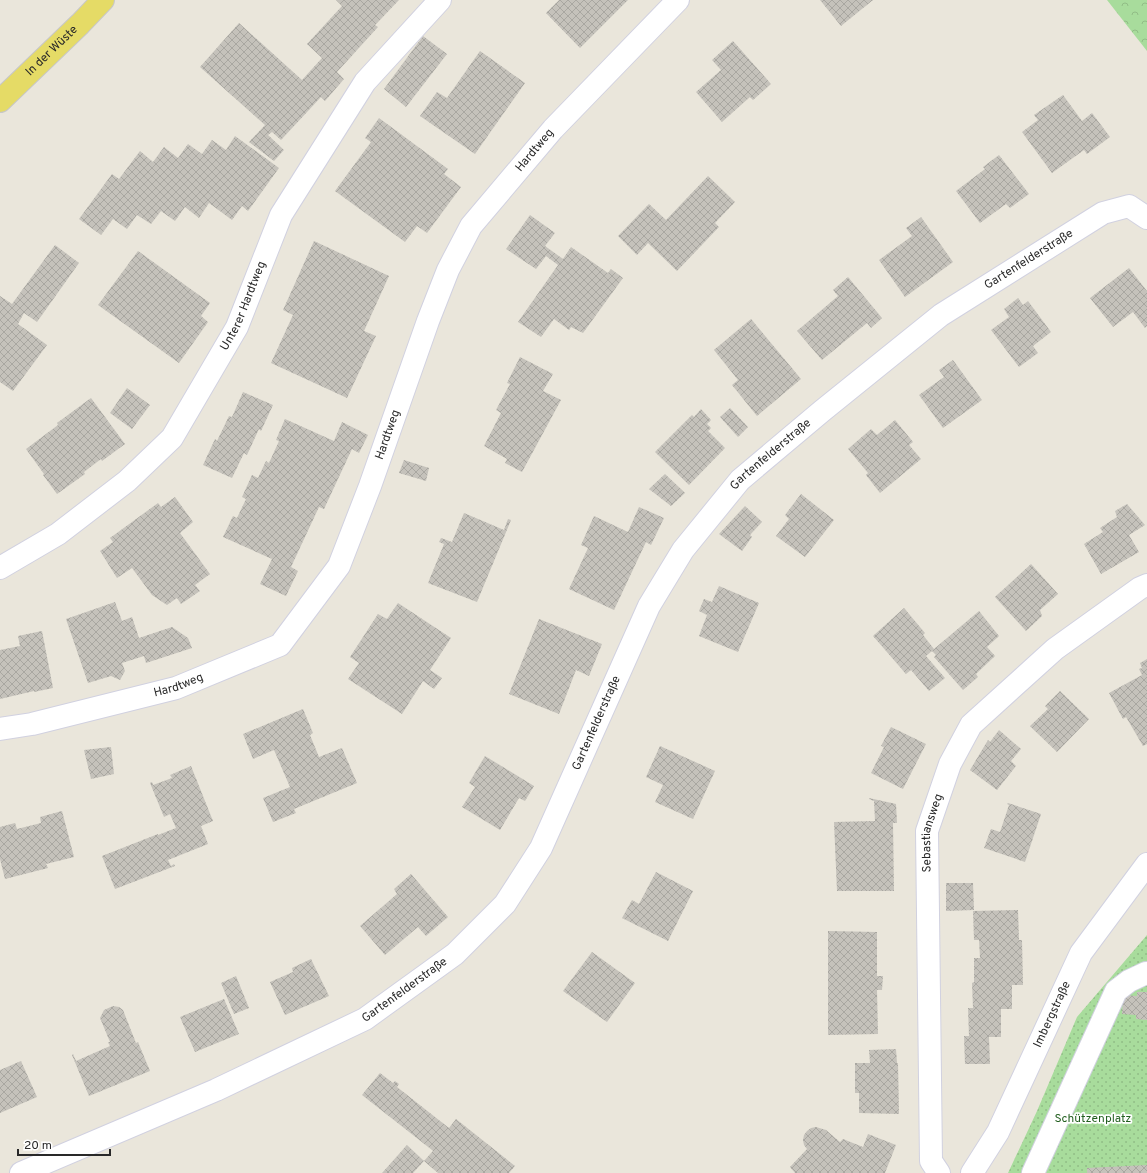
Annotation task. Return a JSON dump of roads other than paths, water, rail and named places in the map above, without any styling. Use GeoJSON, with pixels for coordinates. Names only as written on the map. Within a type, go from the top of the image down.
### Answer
{"type":"FeatureCollection","features":[{"type":"Feature","properties":{"kind":"main road","name":"In der Wüste"},"geometry":{"type":"LineString","coordinates":[[0,101],[103,0]]}},
{"type":"Feature","properties":{"kind":"street","name":"Unterer Hardtweg"},"geometry":{"type":"LineString","coordinates":[[0,568],[58,534],[127,481],[172,438],[237,327],[281,216],[365,82],[440,0]]}},
{"type":"Feature","properties":{"kind":"street","name":"Hardtweg"},"geometry":{"type":"LineString","coordinates":[[0,729],[32,724],[176,688],[280,645],[339,566],[370,486],[428,321],[448,270],[471,226],[553,129],[678,0]]}},
{"type":"Feature","properties":{"kind":"street","name":"Gartenfelderstraße"},"geometry":{"type":"LineString","coordinates":[[21,1173],[216,1090],[365,1019],[455,954],[505,904],[541,848],[649,606],[683,550],[740,480],[822,411],[941,315],[1103,214],[1129,206],[1147,218]]}},
{"type":"Feature","properties":{"kind":"street","name":"Sebastiansweg"},"geometry":{"type":"LineString","coordinates":[[939,1173],[931,1161],[927,831],[950,764],[971,725],[1055,649],[1140,588],[1147,585]]}},
{"type":"Feature","properties":{"kind":"street","name":"Imbergstraße"},"geometry":{"type":"LineString","coordinates":[[972,1173],[998,1132],[1081,953],[1147,864]]}},
{"type":"Feature","properties":{"kind":"street"},"geometry":{"type":"LineString","coordinates":[[1033,1173],[1116,991],[1147,972]]}},
{"type":"Feature","properties":{"kind":"park label","name":"Schützenplatz"},"geometry":{"type":"Point","coordinates":[1093,1119]}}]}
